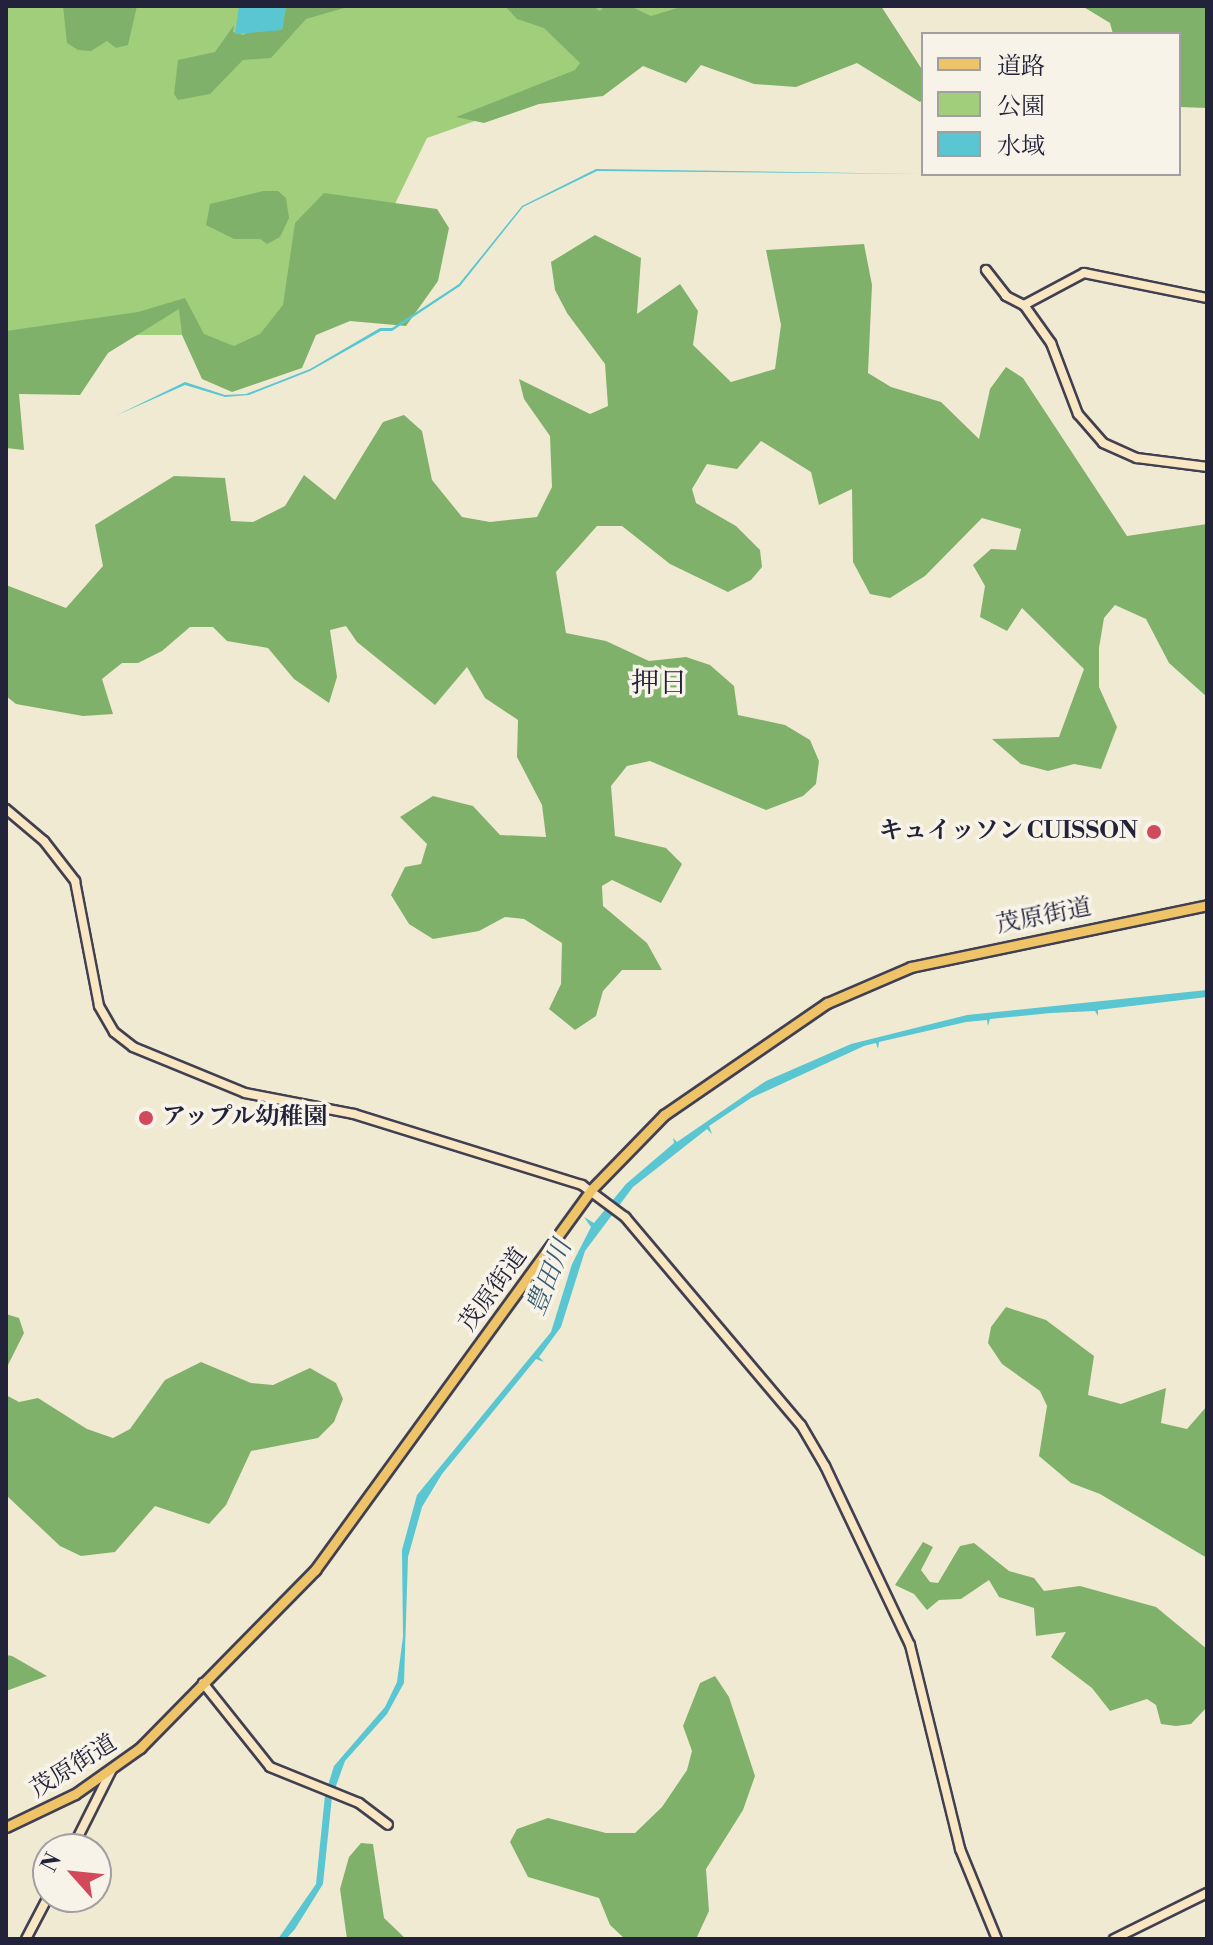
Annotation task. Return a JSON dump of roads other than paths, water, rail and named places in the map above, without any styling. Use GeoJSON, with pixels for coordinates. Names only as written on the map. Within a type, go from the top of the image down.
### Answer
{"type":"FeatureCollection","features":[{"type":"Feature","properties":{"kind":"main road","name":"茂原街道"},"geometry":{"type":"LineString","coordinates":[[6,1827],[112,1769],[315,1570],[591,1190],[664,1115],[762,1045],[855,990],[963,954],[1207,905]]}},
{"type":"Feature","properties":{"kind":"street"},"geometry":{"type":"LineString","coordinates":[[986,270],[1006,296],[1024,305],[1051,343],[1078,414],[1103,443],[1137,458],[1207,467]]}},
{"type":"Feature","properties":{"kind":"street"},"geometry":{"type":"LineString","coordinates":[[1024,305],[1084,273],[1207,298]]}},
{"type":"Feature","properties":{"kind":"street"},"geometry":{"type":"LineString","coordinates":[[6,809],[44,841],[75,881],[99,1006],[114,1032],[133,1047],[226,1087],[354,1114],[591,1190],[625,1217],[801,1425],[825,1466],[910,1645],[960,1849],[997,1939]]}},
{"type":"Feature","properties":{"kind":"street"},"geometry":{"type":"LineString","coordinates":[[203,1683],[270,1767],[344,1796],[388,1825]]}},
{"type":"Feature","properties":{"kind":"street"},"geometry":{"type":"LineString","coordinates":[[80,1833],[112,1769]]}},
{"type":"Feature","properties":{"kind":"street"},"geometry":{"type":"LineString","coordinates":[[1114,1939],[1207,1893]]}},
{"type":"Feature","properties":{"kind":"street"},"geometry":{"type":"LineString","coordinates":[[26,1939],[40,1913]]}},
{"type":"Feature","properties":{"kind":"water"},"geometry":{"type":"Polygon","coordinates":[[[239,6],[286,6],[282,30],[235,34],[239,6]]]}},
{"type":"Feature","properties":{"kind":"water"},"geometry":{"type":"Polygon","coordinates":[[[596,169],[921,174],[597,171],[523,207],[460,286],[392,331],[381,331],[310,371],[249,395],[225,397],[185,385],[115,416],[185,382],[225,395],[246,394],[310,369],[380,328],[392,328],[459,284],[522,206],[596,169]]]}},
{"type":"Feature","properties":{"kind":"water"},"geometry":{"type":"Polygon","coordinates":[[[1207,990],[1207,997],[1098,1010],[1098,1016],[1095,1011],[1051,1013],[990,1019],[988,1026],[987,1020],[966,1022],[879,1042],[878,1049],[876,1043],[864,1046],[751,1098],[709,1126],[712,1134],[707,1129],[633,1187],[585,1251],[561,1327],[539,1357],[544,1362],[536,1359],[442,1474],[422,1507],[408,1557],[404,1683],[387,1714],[345,1761],[332,1797],[323,1884],[295,1929],[286,1939],[278,1939],[316,1884],[325,1795],[334,1766],[385,1707],[397,1682],[403,1637],[402,1550],[417,1495],[551,1332],[572,1264],[591,1227],[584,1217],[594,1223],[626,1184],[674,1143],[673,1138],[677,1142],[766,1081],[851,1044],[967,1015],[1207,990]]]}},
{"type":"Feature","properties":{"kind":"place","name":"キュイッソン CUISSON"},"geometry":{"type":"Point","coordinates":[1154,832]}},
{"type":"Feature","properties":{"kind":"place","name":"アップル幼稚園"},"geometry":{"type":"Point","coordinates":[146,1118]}},
{"type":"Feature","properties":{"kind":"district","name":"押日"},"geometry":{"type":"Point","coordinates":[659,684]}},
{"type":"Feature","properties":{"kind":"water label","name":"豊田川"},"geometry":{"type":"Point","coordinates":[550,1278]}}]}
